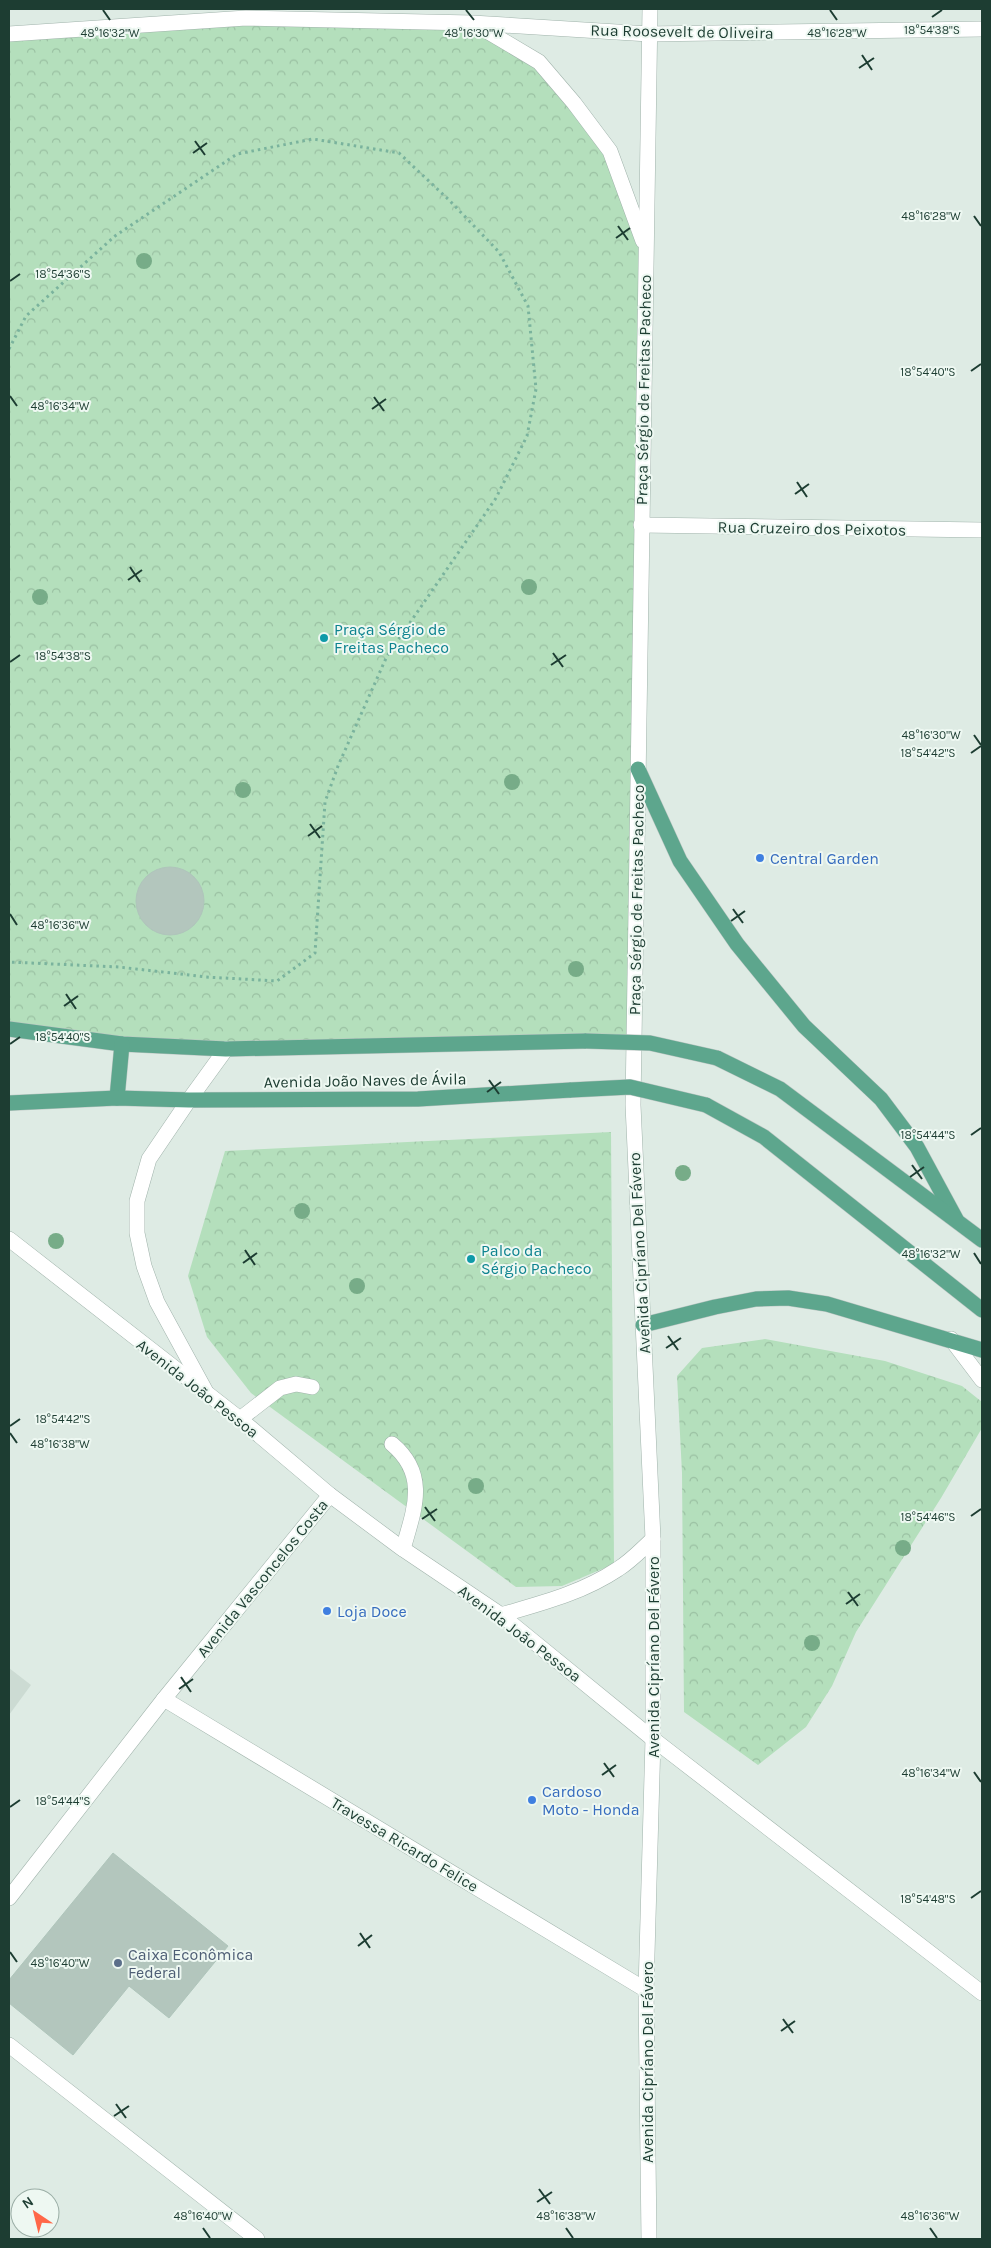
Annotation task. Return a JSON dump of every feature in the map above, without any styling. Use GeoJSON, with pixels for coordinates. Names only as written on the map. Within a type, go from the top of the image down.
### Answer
{"type":"FeatureCollection","features":[{"type":"Feature","properties":{"kind":"main road"},"geometry":{"type":"LineString","coordinates":[[638,768],[680,861],[737,944],[804,1026],[881,1099],[918,1147],[956,1219]]}},
{"type":"Feature","properties":{"kind":"main road","name":"Avenida João Naves de Ávila"},"geometry":{"type":"LineString","coordinates":[[9,1029],[122,1044],[226,1049],[586,1041],[650,1043],[717,1058],[780,1089],[982,1240]]}},
{"type":"Feature","properties":{"kind":"main road"},"geometry":{"type":"LineString","coordinates":[[117,1098],[122,1044]]}},
{"type":"Feature","properties":{"kind":"main road","name":"Avenida João Naves de Ávila"},"geometry":{"type":"LineString","coordinates":[[9,1103],[117,1098],[188,1100],[418,1098],[630,1087],[706,1105],[764,1138],[982,1310]]}},
{"type":"Feature","properties":{"kind":"main road"},"geometry":{"type":"LineString","coordinates":[[643,1325],[756,1299],[788,1298],[828,1304],[982,1350]]}},
{"type":"Feature","properties":{"kind":"street","name":"Praça Sérgio de Freitas Pacheco"},"geometry":{"type":"LineString","coordinates":[[633,1106],[650,9]]}},
{"type":"Feature","properties":{"kind":"street","name":"Rua Roosevelt de Oliveira"},"geometry":{"type":"LineString","coordinates":[[9,34],[242,14],[472,23],[649,34],[982,29]]}},
{"type":"Feature","properties":{"kind":"street","name":"Rua Roosevelt de Oliveira"},"geometry":{"type":"LineString","coordinates":[[472,23],[538,62],[574,103],[610,151],[646,250]]}},
{"type":"Feature","properties":{"kind":"street","name":"Rua Cruzeiro dos Peixotos"},"geometry":{"type":"LineString","coordinates":[[641,525],[982,530]]}},
{"type":"Feature","properties":{"kind":"street"},"geometry":{"type":"LineString","coordinates":[[209,1396],[157,1302],[144,1266],[137,1233],[138,1201],[149,1159],[188,1100],[226,1049]]}},
{"type":"Feature","properties":{"kind":"street","name":"Avenida Cipríano Del Fávero"},"geometry":{"type":"LineString","coordinates":[[633,1106],[653,1539],[653,1739],[646,1990],[649,2239]]}},
{"type":"Feature","properties":{"kind":"street","name":"Avenida João Pessoa"},"geometry":{"type":"LineString","coordinates":[[9,1239],[240,1419],[330,1495],[403,1549],[501,1615],[653,1739],[982,1993]]}},
{"type":"Feature","properties":{"kind":"street"},"geometry":{"type":"LineString","coordinates":[[950,1339],[982,1380]]}},
{"type":"Feature","properties":{"kind":"street"},"geometry":{"type":"LineString","coordinates":[[240,1419],[280,1388],[296,1384],[312,1387]]}},
{"type":"Feature","properties":{"kind":"street"},"geometry":{"type":"LineString","coordinates":[[392,1444],[405,1458],[417,1491],[416,1503],[403,1549]]}},
{"type":"Feature","properties":{"kind":"street","name":"Avenida Vasconcelos Costa"},"geometry":{"type":"LineString","coordinates":[[9,1898],[164,1699],[330,1495]]}},
{"type":"Feature","properties":{"kind":"street"},"geometry":{"type":"LineString","coordinates":[[501,1615],[558,1599],[581,1590],[620,1568],[653,1539]]}},
{"type":"Feature","properties":{"kind":"street","name":"Travessa Ricardo Felice"},"geometry":{"type":"LineString","coordinates":[[164,1699],[646,1990]]}},
{"type":"Feature","properties":{"kind":"street"},"geometry":{"type":"LineString","coordinates":[[9,2045],[257,2239]]}},
{"type":"Feature","properties":{"kind":"path"},"geometry":{"type":"LineString","coordinates":[[9,349],[26,316],[115,236],[237,154],[313,139],[398,153],[449,200],[499,252],[528,306],[536,388],[526,436],[496,498],[387,656],[338,766],[325,802],[315,954],[277,981],[206,977],[119,967],[9,962]]}},
{"type":"Feature","properties":{"kind":"shaded area"},"geometry":{"type":"Polygon","coordinates":[[[9,1668],[31,1685],[9,1715],[9,1668]]]}},
{"type":"Feature","properties":{"kind":"green space","name":"Praça Sérgio de Freitas Pacheco"},"geometry":{"type":"Polygon","coordinates":[[[246,18],[472,23],[539,62],[610,151],[646,250],[635,1043],[226,1049],[9,1027],[9,34],[246,18]]]}},
{"type":"Feature","properties":{"kind":"green space"},"geometry":{"type":"Polygon","coordinates":[[[611,1132],[614,1564],[562,1586],[516,1587],[251,1393],[207,1337],[188,1276],[225,1151],[611,1132]]]}},
{"type":"Feature","properties":{"kind":"green space"},"geometry":{"type":"Polygon","coordinates":[[[765,1339],[885,1361],[962,1386],[982,1402],[982,1428],[941,1498],[856,1632],[832,1686],[806,1727],[758,1765],[684,1712],[682,1473],[677,1376],[702,1348],[765,1339]]]}},
{"type":"Feature","properties":{"kind":"building"},"geometry":{"type":"Polygon","coordinates":[[[170,867],[183,870],[194,877],[201,888],[204,901],[201,914],[194,925],[183,932],[170,935],[157,932],[146,925],[139,914],[136,901],[139,888],[146,877],[157,870],[170,867]]]}},
{"type":"Feature","properties":{"kind":"building","name":"Caixa Econômica Federal"},"geometry":{"type":"Polygon","coordinates":[[[113,1853],[228,1946],[169,2018],[129,1986],[73,2055],[9,2003],[9,1980],[113,1853]]]}},
{"type":"Feature","properties":{"kind":"place","name":"Praça Sérgio de Freitas Pacheco"},"geometry":{"type":"Point","coordinates":[324,638]}},
{"type":"Feature","properties":{"kind":"place","name":"Central Garden"},"geometry":{"type":"Point","coordinates":[760,858]}},
{"type":"Feature","properties":{"kind":"place","name":"Palco da Sérgio Pacheco"},"geometry":{"type":"Point","coordinates":[471,1259]}},
{"type":"Feature","properties":{"kind":"place","name":"Loja Doce"},"geometry":{"type":"Point","coordinates":[327,1611]}},
{"type":"Feature","properties":{"kind":"place","name":"Cardoso Moto - Honda"},"geometry":{"type":"Point","coordinates":[532,1800]}},
{"type":"Feature","properties":{"kind":"place","name":"Caixa Econômica Federal"},"geometry":{"type":"Point","coordinates":[118,1963]}}]}
